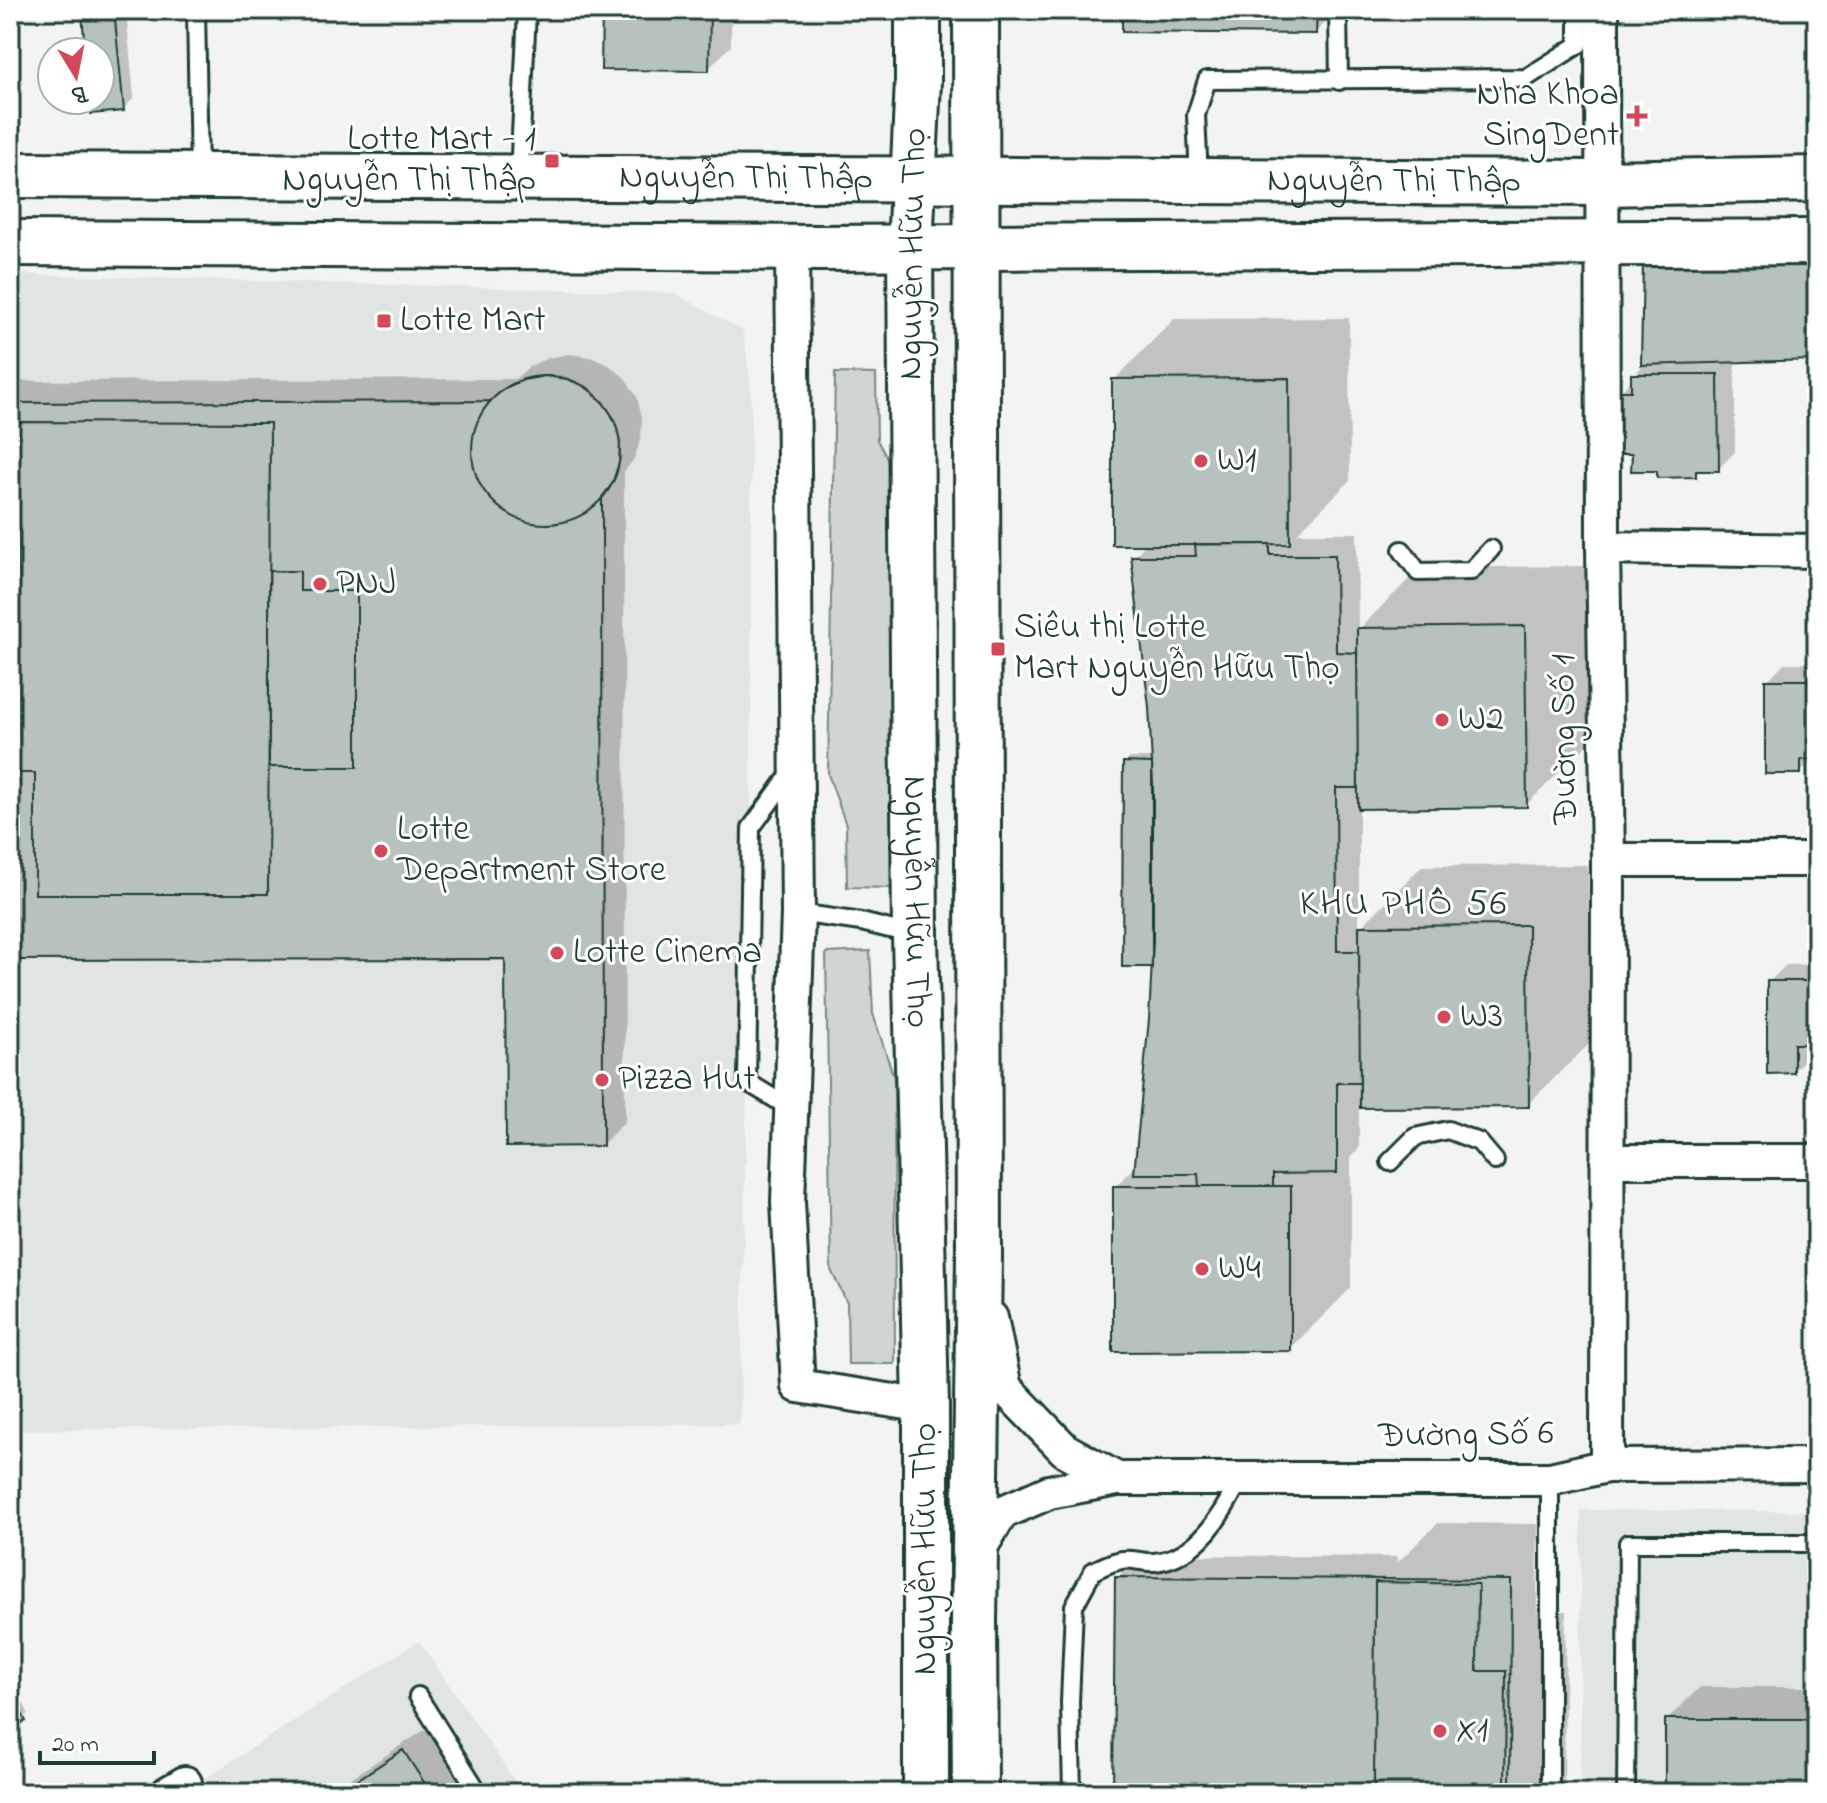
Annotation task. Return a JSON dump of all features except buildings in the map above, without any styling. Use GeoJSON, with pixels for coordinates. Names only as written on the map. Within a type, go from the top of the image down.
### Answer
{"type":"FeatureCollection","features":[{"type":"Feature","properties":{"kind":"main road","name":"Nguyễn Hữu Thọ"},"geometry":{"type":"LineString","coordinates":[[918,10],[910,247],[915,935],[926,1406],[926,1793]]}},
{"type":"Feature","properties":{"kind":"main road","name":"Nguyễn Hữu Thọ"},"geometry":{"type":"LineString","coordinates":[[975,1793],[979,1256],[976,10]]}},
{"type":"Feature","properties":{"kind":"main road","name":"Nguyễn Thị Thập"},"geometry":{"type":"LineString","coordinates":[[10,175],[1602,183],[1817,179]]}},
{"type":"Feature","properties":{"kind":"main road"},"geometry":{"type":"LineString","coordinates":[[805,248],[819,179]]}},
{"type":"Feature","properties":{"kind":"main road"},"geometry":{"type":"LineString","coordinates":[[1046,246],[1048,181]]}},
{"type":"Feature","properties":{"kind":"main road"},"geometry":{"type":"LineString","coordinates":[[1601,243],[1817,242]]}},
{"type":"Feature","properties":{"kind":"main road","name":"Nguyễn Thị Thập"},"geometry":{"type":"LineString","coordinates":[[10,243],[805,248],[1601,243]]}},
{"type":"Feature","properties":{"kind":"street","name":"Đường Số 1"},"geometry":{"type":"LineString","coordinates":[[1602,10],[1603,548],[1608,860],[1607,1466]]}},
{"type":"Feature","properties":{"kind":"street"},"geometry":{"type":"LineString","coordinates":[[805,248],[797,765],[798,913],[788,1202],[798,1386],[926,1406]]}},
{"type":"Feature","properties":{"kind":"street"},"geometry":{"type":"LineString","coordinates":[[1603,548],[1817,551]]}},
{"type":"Feature","properties":{"kind":"street"},"geometry":{"type":"LineString","coordinates":[[1608,860],[1817,860]]}},
{"type":"Feature","properties":{"kind":"street"},"geometry":{"type":"LineString","coordinates":[[1607,1161],[1817,1161]]}},
{"type":"Feature","properties":{"kind":"street","name":"Đường Số 6"},"geometry":{"type":"LineString","coordinates":[[979,1256],[1005,1388],[1065,1450],[1117,1479]]}},
{"type":"Feature","properties":{"kind":"street","name":"Đường Số 6"},"geometry":{"type":"LineString","coordinates":[[974,1623],[981,1547],[1001,1513],[1049,1492],[1117,1479],[1550,1479],[1607,1466],[1817,1465]]}},
{"type":"Feature","properties":{"kind":"lane"},"geometry":{"type":"LineString","coordinates":[[196,10],[200,176]]}},
{"type":"Feature","properties":{"kind":"lane"},"geometry":{"type":"LineString","coordinates":[[519,177],[527,10]]}},
{"type":"Feature","properties":{"kind":"lane"},"geometry":{"type":"LineString","coordinates":[[1338,10],[1339,81]]}},
{"type":"Feature","properties":{"kind":"lane"},"geometry":{"type":"LineString","coordinates":[[1199,181],[1196,115],[1207,80],[1526,78],[1578,45],[1578,10]]}},
{"type":"Feature","properties":{"kind":"lane"},"geometry":{"type":"LineString","coordinates":[[1402,550],[1418,572],[1471,571],[1491,549]]}},
{"type":"Feature","properties":{"kind":"lane"},"geometry":{"type":"LineString","coordinates":[[790,1108],[747,1082],[751,828],[797,765]]}},
{"type":"Feature","properties":{"kind":"lane"},"geometry":{"type":"LineString","coordinates":[[798,913],[861,922],[915,935]]}},
{"type":"Feature","properties":{"kind":"lane"},"geometry":{"type":"LineString","coordinates":[[1390,1162],[1415,1137],[1448,1130],[1479,1142],[1495,1161]]}},
{"type":"Feature","properties":{"kind":"lane"},"geometry":{"type":"LineString","coordinates":[[1072,1793],[1070,1702],[1074,1606],[1093,1571],[1123,1559],[1153,1562],[1182,1556],[1226,1509],[1240,1479]]}},
{"type":"Feature","properties":{"kind":"lane"},"geometry":{"type":"LineString","coordinates":[[1550,1479],[1550,1793]]}},
{"type":"Feature","properties":{"kind":"lane"},"geometry":{"type":"LineString","coordinates":[[1626,1793],[1628,1543],[1817,1543]]}},
{"type":"Feature","properties":{"kind":"lane"},"geometry":{"type":"LineString","coordinates":[[418,1696],[479,1793]]}},
{"type":"Feature","properties":{"kind":"shaded area","name":"Lotte Department Store"},"geometry":{"type":"Polygon","coordinates":[[[10,274],[674,293],[743,331],[751,387],[751,875],[740,1424],[10,1430],[10,274]]]}},
{"type":"Feature","properties":{"kind":"shaded area"},"geometry":{"type":"Polygon","coordinates":[[[835,373],[876,374],[877,440],[900,482],[892,888],[847,887],[846,825],[828,774],[835,373]]]}},
{"type":"Feature","properties":{"kind":"shaded area"},"geometry":{"type":"Polygon","coordinates":[[[870,951],[873,1014],[894,1078],[895,1364],[848,1364],[847,1303],[831,1270],[826,953],[870,951]]]}},
{"type":"Feature","properties":{"kind":"shaded area"},"geometry":{"type":"Polygon","coordinates":[[[1581,1510],[1817,1511],[1817,1793],[1580,1793],[1581,1510]]]}},
{"type":"Feature","properties":{"kind":"shaded area"},"geometry":{"type":"Polygon","coordinates":[[[419,1641],[523,1793],[182,1793],[419,1641]]]}},
{"type":"Feature","properties":{"kind":"place","name":"Nha Khoa SingDent"},"geometry":{"type":"Point","coordinates":[1637,116]}},
{"type":"Feature","properties":{"kind":"place","name":"Lotte Mart - 1 Nguyễn Thị Thập"},"geometry":{"type":"Point","coordinates":[552,161]}},
{"type":"Feature","properties":{"kind":"place","name":"Lotte Mart"},"geometry":{"type":"Point","coordinates":[384,321]}},
{"type":"Feature","properties":{"kind":"place","name":"W1"},"geometry":{"type":"Point","coordinates":[1201,461]}},
{"type":"Feature","properties":{"kind":"place","name":"PNJ"},"geometry":{"type":"Point","coordinates":[320,584]}},
{"type":"Feature","properties":{"kind":"place","name":"Siêu thị Lotte Mart Nguyễn Hữu Thọ"},"geometry":{"type":"Point","coordinates":[998,649]}},
{"type":"Feature","properties":{"kind":"place","name":"W2"},"geometry":{"type":"Point","coordinates":[1442,720]}},
{"type":"Feature","properties":{"kind":"place","name":"Lotte Department Store"},"geometry":{"type":"Point","coordinates":[381,851]}},
{"type":"Feature","properties":{"kind":"place","name":"Lotte Cinema"},"geometry":{"type":"Point","coordinates":[557,953]}},
{"type":"Feature","properties":{"kind":"place","name":"W3"},"geometry":{"type":"Point","coordinates":[1444,1017]}},
{"type":"Feature","properties":{"kind":"place","name":"Pizza Hut"},"geometry":{"type":"Point","coordinates":[602,1080]}},
{"type":"Feature","properties":{"kind":"place","name":"W4"},"geometry":{"type":"Point","coordinates":[1202,1269]}},
{"type":"Feature","properties":{"kind":"place","name":"X1"},"geometry":{"type":"Point","coordinates":[1440,1731]}},
{"type":"Feature","properties":{"kind":"district","name":"KHU PHỐ 56"},"geometry":{"type":"Point","coordinates":[1404,905]}}]}
